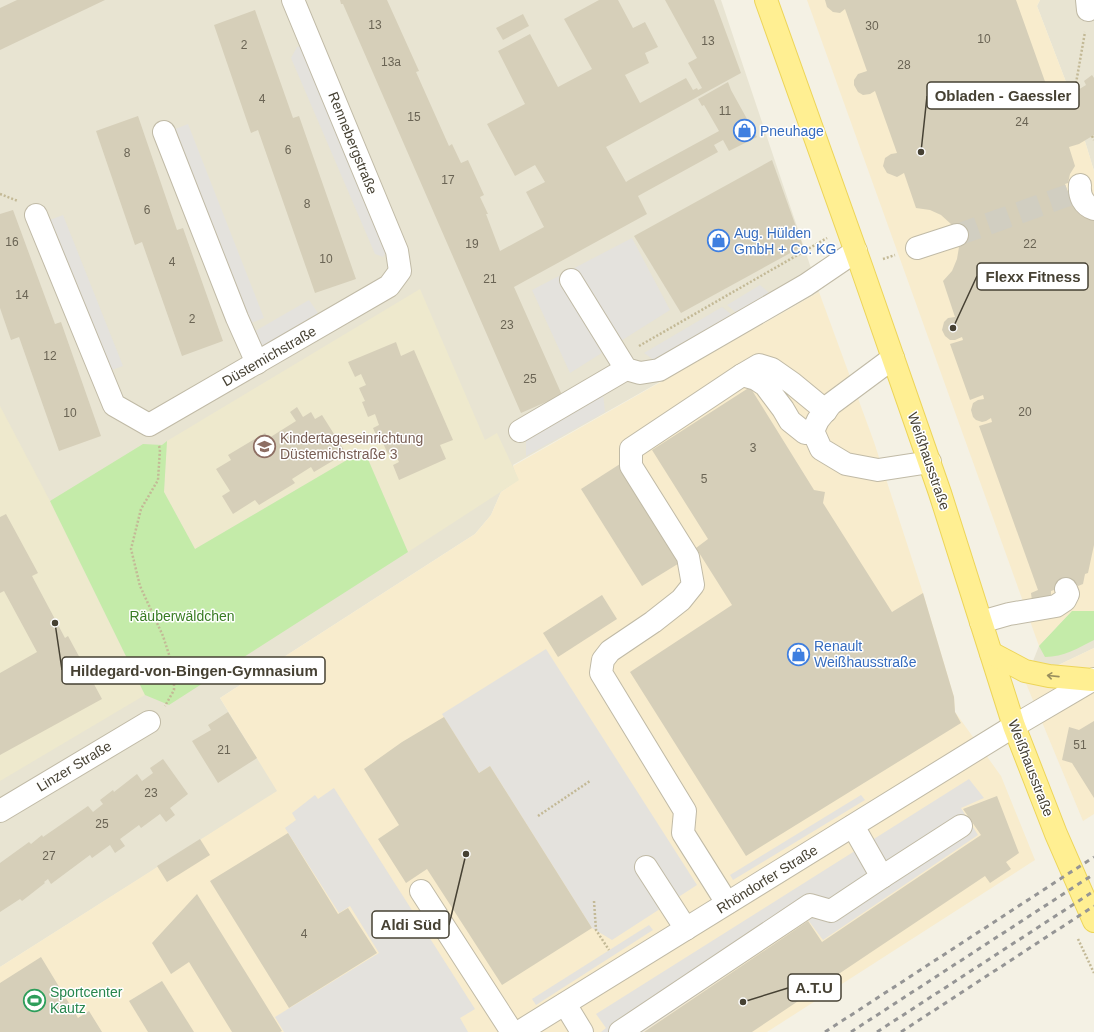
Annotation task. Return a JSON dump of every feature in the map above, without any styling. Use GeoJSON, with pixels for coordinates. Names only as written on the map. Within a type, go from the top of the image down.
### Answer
{"type":"FeatureCollection","features":[{"type":"Feature","properties":{"kind":"main road","name":"Weißhausstraße"},"geometry":{"type":"LineString","coordinates":[[766,0],[930,462],[1014,726],[1056,834],[1094,921]]}},
{"type":"Feature","properties":{"kind":"main road"},"geometry":{"type":"LineString","coordinates":[[991,653],[1025,671],[1049,676],[1093,679]]}},
{"type":"Feature","properties":{"kind":"street","name":"Rennebergstraße"},"geometry":{"type":"LineString","coordinates":[[293,0],[397,251],[400,271],[389,286]]}},
{"type":"Feature","properties":{"kind":"street"},"geometry":{"type":"LineString","coordinates":[[164,132],[237,318],[257,363]]}},
{"type":"Feature","properties":{"kind":"street"},"geometry":{"type":"LineString","coordinates":[[1081,186],[1079,192],[1082,198],[1085,203],[1094,209]]}},
{"type":"Feature","properties":{"kind":"street"},"geometry":{"type":"LineString","coordinates":[[36,215],[114,405],[149,425]]}},
{"type":"Feature","properties":{"kind":"street"},"geometry":{"type":"LineString","coordinates":[[917,248],[958,235]]}},
{"type":"Feature","properties":{"kind":"street"},"geometry":{"type":"LineString","coordinates":[[570,280],[623,363],[640,373],[659,370],[806,285],[856,251]]}},
{"type":"Feature","properties":{"kind":"street","name":"Düstemichstraße"},"geometry":{"type":"LineString","coordinates":[[149,425],[389,286]]}},
{"type":"Feature","properties":{"kind":"street"},"geometry":{"type":"LineString","coordinates":[[893,358],[837,400],[818,420],[813,431],[821,449],[846,464],[878,470],[930,462]]}},
{"type":"Feature","properties":{"kind":"street"},"geometry":{"type":"LineString","coordinates":[[520,431],[623,363]]}},
{"type":"Feature","properties":{"kind":"street"},"geometry":{"type":"LineString","coordinates":[[728,903],[683,833],[685,811],[601,673],[603,660],[610,651],[653,622],[681,600],[693,585],[688,557],[631,466],[630,449],[759,365],[772,369],[792,382],[826,411]]}},
{"type":"Feature","properties":{"kind":"street"},"geometry":{"type":"LineString","coordinates":[[742,375],[756,379],[765,385],[790,421],[805,433],[813,431]]}},
{"type":"Feature","properties":{"kind":"street"},"geometry":{"type":"LineString","coordinates":[[981,622],[1009,614],[1056,606],[1065,600],[1068,594],[1066,589]]}},
{"type":"Feature","properties":{"kind":"street","name":"Rhöndorfer Straße"},"geometry":{"type":"LineString","coordinates":[[519,1032],[1014,726],[1093,679]]}},
{"type":"Feature","properties":{"kind":"street","name":"Linzer Straße"},"geometry":{"type":"LineString","coordinates":[[0,811],[149,722]]}},
{"type":"Feature","properties":{"kind":"street"},"geometry":{"type":"LineString","coordinates":[[853,826],[882,877]]}},
{"type":"Feature","properties":{"kind":"street"},"geometry":{"type":"LineString","coordinates":[[620,1032],[810,905],[831,911],[961,826]]}},
{"type":"Feature","properties":{"kind":"street"},"geometry":{"type":"LineString","coordinates":[[646,867],[686,929]]}},
{"type":"Feature","properties":{"kind":"street"},"geometry":{"type":"LineString","coordinates":[[421,891],[512,1032]]}},
{"type":"Feature","properties":{"kind":"street"},"geometry":{"type":"LineString","coordinates":[[565,1004],[582,1032]]}},
{"type":"Feature","properties":{"kind":"path"},"geometry":{"type":"LineString","coordinates":[[1076,91],[1075,89],[1088,5]]}},
{"type":"Feature","properties":{"kind":"path"},"geometry":{"type":"LineString","coordinates":[[1092,136],[1094,140]]}},
{"type":"Feature","properties":{"kind":"path"},"geometry":{"type":"LineString","coordinates":[[623,363],[846,226]]}},
{"type":"Feature","properties":{"kind":"path"},"geometry":{"type":"LineString","coordinates":[[149,425],[160,449],[158,480],[141,509],[131,549],[140,586],[163,636],[174,670],[174,690],[163,709],[149,722]]}},
{"type":"Feature","properties":{"kind":"path"},"geometry":{"type":"LineString","coordinates":[[538,816],[590,781]]}},
{"type":"Feature","properties":{"kind":"path"},"geometry":{"type":"LineString","coordinates":[[594,901],[596,930],[621,969]]}},
{"type":"Feature","properties":{"kind":"shaded area"},"geometry":{"type":"Polygon","coordinates":[[[0,0],[721,0],[819,292],[513,465],[519,480],[501,492],[491,515],[475,534],[220,698],[278,791],[0,967],[0,0]]]}},
{"type":"Feature","properties":{"kind":"shaded area"},"geometry":{"type":"Polygon","coordinates":[[[807,0],[1040,0],[1037,6],[1071,95],[1094,171],[1094,611],[1072,611],[1039,646],[807,0]]]}},
{"type":"Feature","properties":{"kind":"shaded area"},"geometry":{"type":"Polygon","coordinates":[[[1040,0],[1094,0],[1094,171],[1071,95],[1037,6],[1040,0]]]}},
{"type":"Feature","properties":{"kind":"shaded area"},"geometry":{"type":"Polygon","coordinates":[[[302,45],[390,246],[383,257],[375,254],[291,58],[297,47],[302,45]]]}},
{"type":"Feature","properties":{"kind":"shaded area"},"geometry":{"type":"Polygon","coordinates":[[[188,124],[264,318],[246,325],[170,131],[188,124]]]}},
{"type":"Feature","properties":{"kind":"shaded area"},"geometry":{"type":"Polygon","coordinates":[[[63,215],[123,366],[106,372],[47,221],[63,215]]]}},
{"type":"Feature","properties":{"kind":"shaded area"},"geometry":{"type":"Polygon","coordinates":[[[632,238],[670,310],[570,373],[532,290],[632,238]]]}},
{"type":"Feature","properties":{"kind":"shaded area"},"geometry":{"type":"Polygon","coordinates":[[[760,285],[774,297],[740,316],[727,305],[760,285]]]}},
{"type":"Feature","properties":{"kind":"shaded area"},"geometry":{"type":"Polygon","coordinates":[[[420,289],[485,440],[497,433],[519,480],[408,552],[364,450],[195,549],[164,492],[167,441],[420,289]]]}},
{"type":"Feature","properties":{"kind":"shaded area"},"geometry":{"type":"Polygon","coordinates":[[[819,292],[874,442],[923,593],[954,697],[955,712],[1001,776],[1035,860],[767,1032],[0,1032],[0,967],[277,791],[220,698],[475,534],[491,515],[501,492],[518,480],[513,466],[819,292]]]}},
{"type":"Feature","properties":{"kind":"shaded area"},"geometry":{"type":"Polygon","coordinates":[[[309,300],[318,313],[264,346],[255,343],[250,334],[309,300]]]}},
{"type":"Feature","properties":{"kind":"shaded area"},"geometry":{"type":"Polygon","coordinates":[[[722,307],[736,318],[658,363],[644,353],[722,307]]]}},
{"type":"Feature","properties":{"kind":"shaded area"},"geometry":{"type":"Polygon","coordinates":[[[603,393],[605,412],[526,456],[526,436],[603,393]]]}},
{"type":"Feature","properties":{"kind":"shaded area"},"geometry":{"type":"Polygon","coordinates":[[[0,406],[50,501],[145,695],[0,781],[0,406]]]}},
{"type":"Feature","properties":{"kind":"shaded area"},"geometry":{"type":"Polygon","coordinates":[[[1072,611],[1094,611],[1094,648],[1025,681],[1039,646],[1072,611]]]}},
{"type":"Feature","properties":{"kind":"shaded area"},"geometry":{"type":"Polygon","coordinates":[[[1094,648],[1094,814],[1083,821],[1025,681],[1094,648]]]}},
{"type":"Feature","properties":{"kind":"shaded area"},"geometry":{"type":"Polygon","coordinates":[[[546,649],[697,885],[612,940],[592,928],[490,766],[479,773],[442,714],[546,649]]]}},
{"type":"Feature","properties":{"kind":"shaded area"},"geometry":{"type":"Polygon","coordinates":[[[969,779],[984,798],[961,808],[978,835],[823,940],[808,920],[643,1032],[601,1032],[606,1028],[596,1014],[969,779]]]}},
{"type":"Feature","properties":{"kind":"shaded area"},"geometry":{"type":"Polygon","coordinates":[[[334,788],[475,1009],[460,1018],[468,1032],[284,1032],[275,1017],[379,953],[350,906],[339,913],[285,828],[296,820],[292,813],[315,795],[318,799],[334,788]]]}},
{"type":"Feature","properties":{"kind":"shaded area"},"geometry":{"type":"Polygon","coordinates":[[[861,795],[865,800],[733,880],[730,875],[861,795]]]}},
{"type":"Feature","properties":{"kind":"shaded area"},"geometry":{"type":"Polygon","coordinates":[[[649,925],[653,930],[536,1005],[532,999],[649,925]]]}},
{"type":"Feature","properties":{"kind":"green space","name":"Räuberwäldchen"},"geometry":{"type":"Polygon","coordinates":[[[167,441],[164,492],[195,549],[364,450],[408,552],[169,705],[145,695],[50,501],[143,444],[162,445],[167,441]]]}},
{"type":"Feature","properties":{"kind":"green space"},"geometry":{"type":"Polygon","coordinates":[[[1072,611],[1094,611],[1094,640],[1065,654],[1045,657],[1039,646],[1072,611]]]}},
{"type":"Feature","properties":{"kind":"building"},"geometry":{"type":"Polygon","coordinates":[[[17,0],[105,0],[0,50],[0,8],[17,0]]]}},
{"type":"Feature","properties":{"kind":"building"},"geometry":{"type":"Polygon","coordinates":[[[340,0],[387,0],[419,71],[416,72],[449,146],[452,144],[461,163],[468,160],[484,195],[480,197],[488,214],[486,214],[500,251],[544,227],[526,192],[545,182],[535,165],[515,176],[487,124],[525,104],[498,51],[530,34],[558,87],[592,69],[564,19],[599,0],[618,0],[633,28],[645,22],[658,47],[645,53],[649,63],[625,75],[640,103],[686,78],[693,90],[697,88],[698,90],[702,88],[688,63],[697,58],[665,0],[714,0],[741,73],[606,147],[626,182],[719,131],[704,105],[702,106],[698,99],[728,82],[757,137],[729,151],[723,140],[714,145],[718,152],[638,196],[647,214],[514,287],[562,395],[521,413],[340,0]]]}},
{"type":"Feature","properties":{"kind":"building"},"geometry":{"type":"Polygon","coordinates":[[[825,0],[1016,0],[1053,104],[1065,100],[1065,98],[1086,85],[1084,81],[1092,75],[1094,78],[1094,135],[1079,144],[1069,147],[1075,166],[1070,174],[1068,183],[1065,184],[1073,206],[1094,219],[1094,545],[1088,573],[1085,574],[1083,584],[1078,586],[1076,583],[1051,591],[1051,596],[1032,601],[1031,593],[1038,590],[979,426],[992,422],[991,418],[982,422],[973,417],[971,410],[973,403],[984,399],[983,395],[970,400],[950,344],[963,340],[962,337],[955,340],[950,340],[945,336],[942,330],[944,322],[948,318],[955,317],[943,281],[952,271],[957,259],[959,247],[961,246],[953,224],[941,215],[930,210],[916,208],[904,173],[897,177],[887,173],[883,166],[885,158],[891,154],[897,153],[875,91],[870,94],[863,95],[858,92],[854,85],[854,80],[858,74],[867,71],[845,9],[840,13],[833,12],[827,7],[825,0]]]}},
{"type":"Feature","properties":{"kind":"building"},"geometry":{"type":"Polygon","coordinates":[[[255,10],[293,118],[299,116],[356,279],[315,293],[258,130],[251,133],[214,25],[255,10]]]}},
{"type":"Feature","properties":{"kind":"building"},"geometry":{"type":"Polygon","coordinates":[[[523,14],[529,26],[503,40],[496,28],[523,14]]]}},
{"type":"Feature","properties":{"kind":"building"},"geometry":{"type":"Polygon","coordinates":[[[138,116],[177,230],[183,228],[223,341],[182,356],[142,242],[135,245],[96,131],[138,116]]]}},
{"type":"Feature","properties":{"kind":"building","name":"Aug. Hülden GmbH + Co. KG"},"geometry":{"type":"Polygon","coordinates":[[[772,160],[803,246],[681,313],[634,236],[772,160]]]}},
{"type":"Feature","properties":{"kind":"building"},"geometry":{"type":"Polygon","coordinates":[[[13,210],[55,324],[61,322],[101,436],[59,451],[19,337],[11,340],[0,308],[0,214],[13,210]]]}},
{"type":"Feature","properties":{"kind":"building"},"geometry":{"type":"Polygon","coordinates":[[[396,342],[401,356],[414,350],[453,440],[440,445],[446,459],[399,480],[393,465],[399,462],[394,451],[388,454],[382,441],[379,442],[373,428],[379,425],[375,414],[368,417],[362,402],[365,401],[359,388],[366,385],[361,374],[355,377],[348,362],[396,342]]]}},
{"type":"Feature","properties":{"kind":"building","name":"Renault Weißhausstraße"},"geometry":{"type":"Polygon","coordinates":[[[750,387],[814,490],[825,492],[823,503],[892,612],[923,593],[954,697],[955,712],[961,723],[746,856],[630,672],[732,605],[696,548],[708,539],[652,450],[750,387]]]}},
{"type":"Feature","properties":{"kind":"building"},"geometry":{"type":"Polygon","coordinates":[[[297,407],[303,417],[311,412],[315,419],[322,415],[346,453],[314,472],[311,467],[292,479],[295,483],[259,505],[255,500],[233,514],[222,496],[230,491],[216,469],[231,460],[228,455],[265,433],[269,438],[296,421],[290,412],[297,407]]]}},
{"type":"Feature","properties":{"kind":"building"},"geometry":{"type":"Polygon","coordinates":[[[620,464],[681,562],[642,586],[581,489],[620,464]]]}},
{"type":"Feature","properties":{"kind":"building"},"geometry":{"type":"Polygon","coordinates":[[[6,514],[38,573],[32,576],[65,638],[68,636],[102,699],[0,755],[0,673],[37,652],[4,591],[0,593],[0,517],[6,514]]]}},
{"type":"Feature","properties":{"kind":"building"},"geometry":{"type":"Polygon","coordinates":[[[602,595],[617,619],[558,657],[543,633],[602,595]]]}},
{"type":"Feature","properties":{"kind":"building"},"geometry":{"type":"Polygon","coordinates":[[[228,712],[257,758],[218,783],[192,741],[211,730],[208,725],[228,712]]]}},
{"type":"Feature","properties":{"kind":"building"},"geometry":{"type":"Polygon","coordinates":[[[444,717],[479,773],[490,766],[592,928],[502,985],[427,869],[406,883],[378,839],[399,825],[364,769],[402,742],[444,717]]]}},
{"type":"Feature","properties":{"kind":"building"},"geometry":{"type":"Polygon","coordinates":[[[1094,721],[1094,798],[1072,763],[1062,760],[1069,727],[1079,730],[1094,721]]]}},
{"type":"Feature","properties":{"kind":"building"},"geometry":{"type":"Polygon","coordinates":[[[163,759],[188,794],[170,808],[175,815],[166,822],[160,814],[141,828],[139,825],[120,839],[125,846],[115,853],[110,845],[92,858],[90,855],[51,884],[48,879],[22,901],[20,899],[0,912],[0,863],[29,842],[31,844],[42,835],[43,837],[88,806],[93,812],[103,804],[100,800],[113,790],[114,792],[137,774],[142,781],[153,773],[150,768],[163,759]]]}},
{"type":"Feature","properties":{"kind":"building"},"geometry":{"type":"Polygon","coordinates":[[[997,796],[1019,853],[1006,862],[1011,869],[990,883],[985,876],[752,1032],[644,1032],[808,921],[822,942],[981,835],[963,809],[997,796]]]}},
{"type":"Feature","properties":{"kind":"building"},"geometry":{"type":"Polygon","coordinates":[[[288,833],[338,914],[348,908],[377,953],[289,1008],[210,881],[288,833]]]}},
{"type":"Feature","properties":{"kind":"building"},"geometry":{"type":"Polygon","coordinates":[[[200,839],[210,855],[167,882],[157,866],[200,839]]]}},
{"type":"Feature","properties":{"kind":"building"},"geometry":{"type":"Polygon","coordinates":[[[197,894],[282,1031],[232,1032],[189,962],[171,974],[152,943],[197,894]]]}},
{"type":"Feature","properties":{"kind":"building","name":"Sportcenter Kautz"},"geometry":{"type":"Polygon","coordinates":[[[41,957],[78,1018],[89,1011],[102,1032],[0,1032],[0,983],[41,957]]]}},
{"type":"Feature","properties":{"kind":"building"},"geometry":{"type":"Polygon","coordinates":[[[162,981],[194,1032],[148,1032],[129,1001],[162,981]]]}},
{"type":"Feature","properties":{"kind":"tunnel"},"geometry":{"type":"LineString","coordinates":[[957,235],[1069,195]]}},
{"type":"Feature","properties":{"kind":"railway"},"geometry":{"type":"LineString","coordinates":[[825,1032],[1094,857]]}},
{"type":"Feature","properties":{"kind":"railway"},"geometry":{"type":"LineString","coordinates":[[851,1032],[1094,874]]}},
{"type":"Feature","properties":{"kind":"railway"},"geometry":{"type":"LineString","coordinates":[[877,1032],[1094,891]]}},
{"type":"Feature","properties":{"kind":"railway"},"geometry":{"type":"LineString","coordinates":[[901,1032],[1094,906]]}},
{"type":"Feature","properties":{"kind":"place","name":"Pneuhage"},"geometry":{"type":"Point","coordinates":[744,131]}},
{"type":"Feature","properties":{"kind":"place","name":"Obladen - Gaessler"},"geometry":{"type":"Point","coordinates":[921,152]}},
{"type":"Feature","properties":{"kind":"place","name":"Aug. Hülden GmbH + Co. KG"},"geometry":{"type":"Point","coordinates":[719,241]}},
{"type":"Feature","properties":{"kind":"place","name":"Flexx Fitness"},"geometry":{"type":"Point","coordinates":[953,328]}},
{"type":"Feature","properties":{"kind":"place","name":"Kindertageseinrichtung Düstemichstraße 3"},"geometry":{"type":"Point","coordinates":[264,446]}},
{"type":"Feature","properties":{"kind":"place","name":"Hildegard-von-Bingen-Gymnasium"},"geometry":{"type":"Point","coordinates":[55,623]}},
{"type":"Feature","properties":{"kind":"place","name":"Renault Weißhausstraße"},"geometry":{"type":"Point","coordinates":[799,654]}},
{"type":"Feature","properties":{"kind":"place","name":"Aldi Süd"},"geometry":{"type":"Point","coordinates":[466,854]}},
{"type":"Feature","properties":{"kind":"place","name":"Sportcenter Kautz"},"geometry":{"type":"Point","coordinates":[34,1000]}},
{"type":"Feature","properties":{"kind":"place","name":"A.T.U"},"geometry":{"type":"Point","coordinates":[743,1002]}}]}
